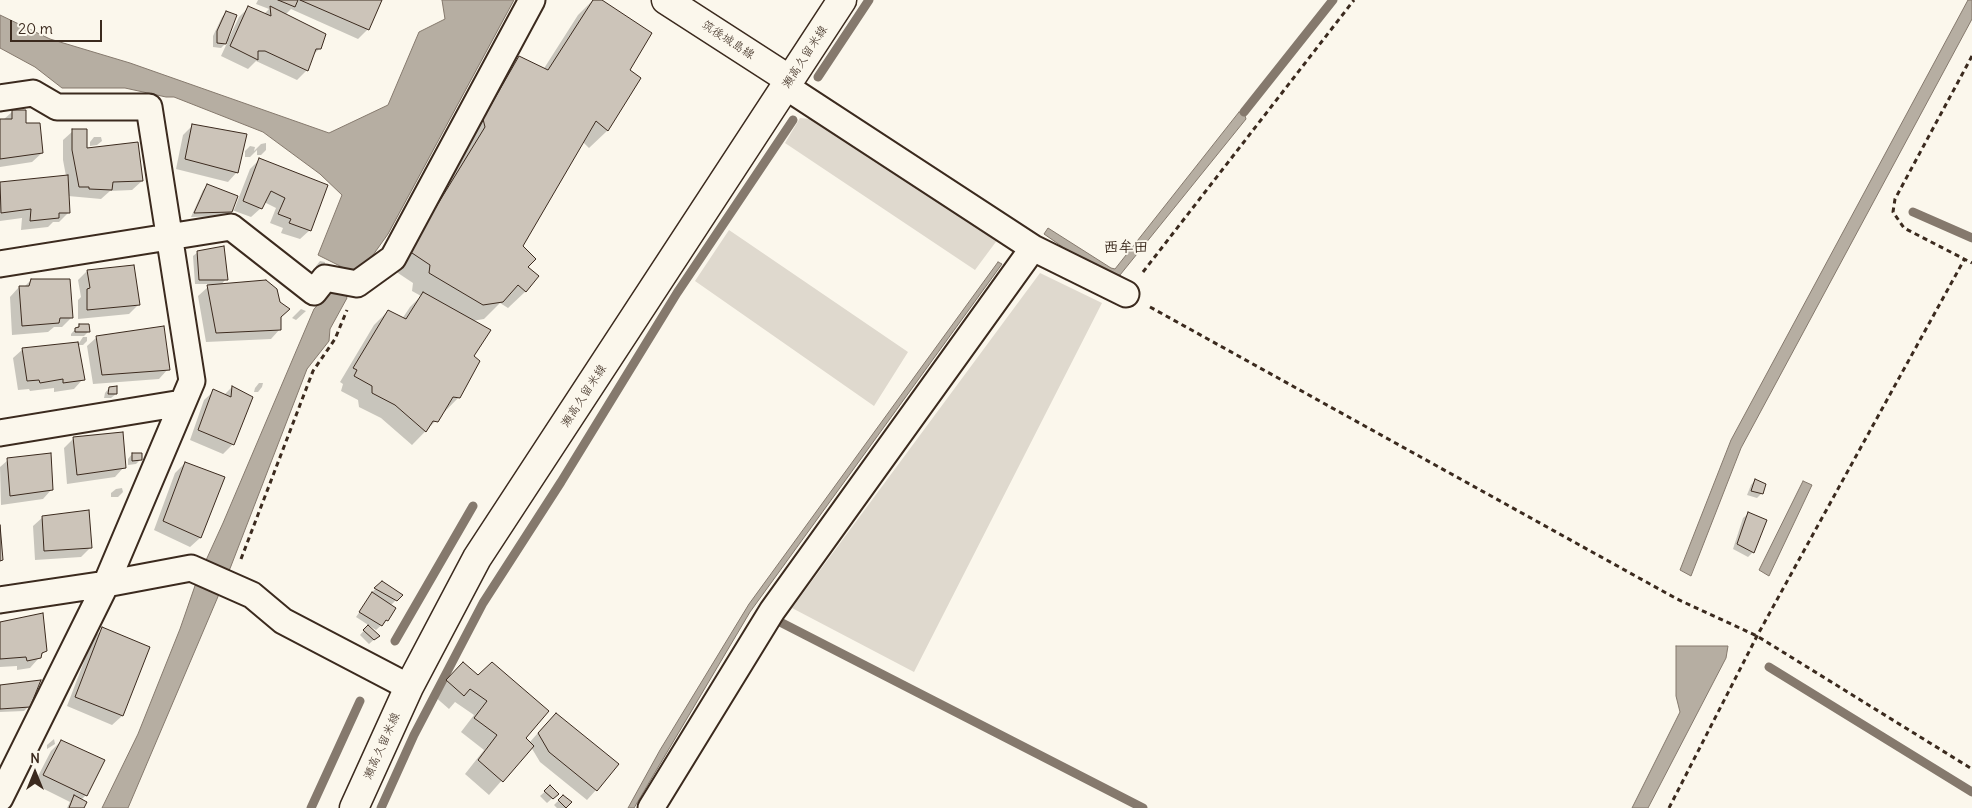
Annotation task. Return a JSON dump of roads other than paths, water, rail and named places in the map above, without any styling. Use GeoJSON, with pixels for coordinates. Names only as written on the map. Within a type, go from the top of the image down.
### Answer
{"type":"FeatureCollection","features":[{"type":"Feature","properties":{"kind":"main road","name":"筑後城島線"},"geometry":{"type":"LineString","coordinates":[[666,0],[788,83]]}},
{"type":"Feature","properties":{"kind":"main road","name":"瀬高久留米線"},"geometry":{"type":"LineString","coordinates":[[354,808],[409,687],[477,558],[842,0]]}},
{"type":"Feature","properties":{"kind":"street"},"geometry":{"type":"LineString","coordinates":[[0,264],[231,227],[314,292],[325,278],[358,284],[393,258],[532,0]]}},
{"type":"Feature","properties":{"kind":"street"},"geometry":{"type":"LineString","coordinates":[[788,83],[1033,248],[1126,294]]}},
{"type":"Feature","properties":{"kind":"street"},"geometry":{"type":"LineString","coordinates":[[0,98],[33,93],[57,107],[149,107],[192,381],[106,584],[8,770],[0,798]]}},
{"type":"Feature","properties":{"kind":"street"},"geometry":{"type":"LineString","coordinates":[[651,808],[772,611],[1033,248]]}},
{"type":"Feature","properties":{"kind":"street"},"geometry":{"type":"LineString","coordinates":[[0,433],[182,403]]}},
{"type":"Feature","properties":{"kind":"street"},"geometry":{"type":"LineString","coordinates":[[0,600],[106,584],[191,568],[252,594],[283,621],[409,687]]}},
{"type":"Feature","properties":{"kind":"waterway"},"geometry":{"type":"LineString","coordinates":[[818,77],[869,0]]}},
{"type":"Feature","properties":{"kind":"waterway"},"geometry":{"type":"LineString","coordinates":[[1244,112],[1333,0]]}},
{"type":"Feature","properties":{"kind":"waterway"},"geometry":{"type":"LineString","coordinates":[[381,808],[414,735],[483,603],[561,482],[677,293],[793,120]]}},
{"type":"Feature","properties":{"kind":"waterway"},"geometry":{"type":"LineString","coordinates":[[1913,212],[1972,238]]}},
{"type":"Feature","properties":{"kind":"waterway"},"geometry":{"type":"LineString","coordinates":[[395,641],[473,506]]}},
{"type":"Feature","properties":{"kind":"waterway"},"geometry":{"type":"LineString","coordinates":[[782,623],[1143,808]]}},
{"type":"Feature","properties":{"kind":"waterway"},"geometry":{"type":"LineString","coordinates":[[1769,667],[1972,792]]}},
{"type":"Feature","properties":{"kind":"waterway"},"geometry":{"type":"LineString","coordinates":[[311,808],[360,701]]}},
{"type":"Feature","properties":{"kind":"district","name":"西牟田"},"geometry":{"type":"Point","coordinates":[1126,248]}}]}
